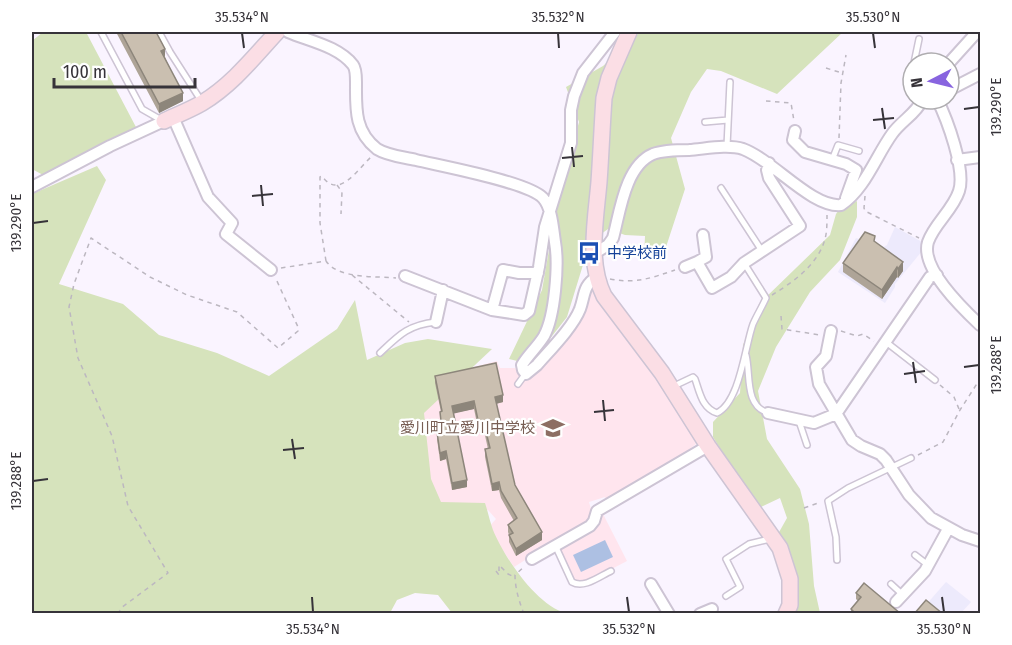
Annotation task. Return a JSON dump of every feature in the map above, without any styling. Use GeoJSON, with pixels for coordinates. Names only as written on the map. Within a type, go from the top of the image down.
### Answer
{"type":"FeatureCollection","features":[{"type":"Feature","properties":{"kind":"street"},"geometry":{"type":"LineString","coordinates":[[32,187],[110,146],[203,102],[239,73],[277,32]]}},
{"type":"Feature","properties":{"kind":"street"},"geometry":{"type":"LineString","coordinates":[[288,32],[330,49],[351,63],[355,73],[355,111],[358,123],[367,139],[382,152],[488,176],[533,192],[544,199],[549,210],[557,257],[553,304],[544,336],[522,365],[526,373],[537,365],[573,321],[580,310],[589,282],[597,277]]}},
{"type":"Feature","properties":{"kind":"street"},"geometry":{"type":"LineString","coordinates":[[405,276],[492,310],[524,315],[529,311],[549,210],[570,143],[571,110],[576,92],[583,74],[615,32]]}},
{"type":"Feature","properties":{"kind":"street"},"geometry":{"type":"LineString","coordinates":[[629,32],[609,78],[604,98],[595,253],[597,277],[604,296],[638,338],[672,387],[708,446],[773,537],[784,558],[790,579],[790,605],[786,614]]}},
{"type":"Feature","properties":{"kind":"street"},"geometry":{"type":"LineString","coordinates":[[960,51],[977,32]]}},
{"type":"Feature","properties":{"kind":"street"},"geometry":{"type":"LineString","coordinates":[[961,84],[981,74]]}},
{"type":"Feature","properties":{"kind":"street"},"geometry":{"type":"LineString","coordinates":[[595,253],[608,245],[613,238],[629,179],[644,159],[663,152],[727,147],[743,149],[769,163],[804,190],[829,204],[841,205],[854,194],[893,133],[917,111]]}},
{"type":"Feature","properties":{"kind":"street"},"geometry":{"type":"LineString","coordinates":[[942,111],[948,123],[961,183],[959,193],[928,243],[928,256],[937,275],[951,295],[981,324]]}},
{"type":"Feature","properties":{"kind":"street"},"geometry":{"type":"LineString","coordinates":[[168,119],[208,197],[232,223],[226,234],[271,270]]}},
{"type":"Feature","properties":{"kind":"street"},"geometry":{"type":"LineString","coordinates":[[795,131],[793,140],[805,152],[846,164],[856,170],[846,195],[846,202]]}},
{"type":"Feature","properties":{"kind":"street"},"geometry":{"type":"LineString","coordinates":[[957,160],[981,157]]}},
{"type":"Feature","properties":{"kind":"street"},"geometry":{"type":"LineString","coordinates":[[697,262],[712,288],[731,277],[744,263],[800,226],[769,178],[767,170],[769,163]]}},
{"type":"Feature","properties":{"kind":"street"},"geometry":{"type":"LineString","coordinates":[[685,267],[706,257],[703,235]]}},
{"type":"Feature","properties":{"kind":"street"},"geometry":{"type":"LineString","coordinates":[[492,310],[503,270],[538,273]]}},
{"type":"Feature","properties":{"kind":"street"},"geometry":{"type":"LineString","coordinates":[[768,413],[814,423],[836,414],[930,277],[937,275]]}},
{"type":"Feature","properties":{"kind":"street"},"geometry":{"type":"LineString","coordinates":[[436,322],[443,290]]}},
{"type":"Feature","properties":{"kind":"street"},"geometry":{"type":"LineString","coordinates":[[831,334],[826,356],[816,367],[819,384],[852,440],[880,454],[893,467],[909,495],[921,509],[948,529],[981,541]]}},
{"type":"Feature","properties":{"kind":"street"},"geometry":{"type":"LineString","coordinates":[[532,559],[590,526],[597,511],[708,446]]}},
{"type":"Feature","properties":{"kind":"street"},"geometry":{"type":"LineString","coordinates":[[900,598],[928,566],[948,529]]}},
{"type":"Feature","properties":{"kind":"street"},"geometry":{"type":"LineString","coordinates":[[651,584],[669,614]]}},
{"type":"Feature","properties":{"kind":"street"},"geometry":{"type":"LineString","coordinates":[[700,614],[712,609]]}},
{"type":"Feature","properties":{"kind":"lane"},"geometry":{"type":"LineString","coordinates":[[101,32],[142,109],[168,119]]}},
{"type":"Feature","properties":{"kind":"lane"},"geometry":{"type":"LineString","coordinates":[[159,32],[203,102]]}},
{"type":"Feature","properties":{"kind":"lane"},"geometry":{"type":"LineString","coordinates":[[916,51],[919,39]]}},
{"type":"Feature","properties":{"kind":"lane"},"geometry":{"type":"LineString","coordinates":[[727,147],[730,82]]}},
{"type":"Feature","properties":{"kind":"lane"},"geometry":{"type":"LineString","coordinates":[[705,122],[728,120]]}},
{"type":"Feature","properties":{"kind":"lane"},"geometry":{"type":"LineString","coordinates":[[832,160],[838,145],[860,150]]}},
{"type":"Feature","properties":{"kind":"lane"},"geometry":{"type":"LineString","coordinates":[[721,189],[762,251]]}},
{"type":"Feature","properties":{"kind":"lane"},"geometry":{"type":"LineString","coordinates":[[672,387],[693,376],[705,407],[717,413],[723,411],[734,393],[754,321],[766,298],[744,263]]}},
{"type":"Feature","properties":{"kind":"lane"},"geometry":{"type":"LineString","coordinates":[[380,353],[402,332],[414,326],[436,322]]}},
{"type":"Feature","properties":{"kind":"lane"},"geometry":{"type":"LineString","coordinates":[[884,344],[935,380]]}},
{"type":"Feature","properties":{"kind":"lane"},"geometry":{"type":"LineString","coordinates":[[746,353],[753,400],[760,410],[768,413]]}},
{"type":"Feature","properties":{"kind":"lane"},"geometry":{"type":"LineString","coordinates":[[518,384],[526,373]]}},
{"type":"Feature","properties":{"kind":"lane"},"geometry":{"type":"LineString","coordinates":[[798,420],[807,445]]}},
{"type":"Feature","properties":{"kind":"lane"},"geometry":{"type":"LineString","coordinates":[[837,560],[836,537],[828,501],[848,488],[911,458]]}},
{"type":"Feature","properties":{"kind":"lane"},"geometry":{"type":"LineString","coordinates":[[726,596],[741,587],[726,559],[749,544],[773,537]]}},
{"type":"Feature","properties":{"kind":"lane"},"geometry":{"type":"LineString","coordinates":[[555,545],[575,584],[581,585],[611,571]]}},
{"type":"Feature","properties":{"kind":"lane"},"geometry":{"type":"LineString","coordinates":[[915,555],[928,566]]}},
{"type":"Feature","properties":{"kind":"lane"},"geometry":{"type":"LineString","coordinates":[[891,584],[900,598]]}},
{"type":"Feature","properties":{"kind":"path"},"geometry":{"type":"LineString","coordinates":[[838,145],[842,73],[846,55]]}},
{"type":"Feature","properties":{"kind":"path"},"geometry":{"type":"LineString","coordinates":[[826,68],[842,73]]}},
{"type":"Feature","properties":{"kind":"path"},"geometry":{"type":"LineString","coordinates":[[766,101],[791,104],[795,131]]}},
{"type":"Feature","properties":{"kind":"path"},"geometry":{"type":"LineString","coordinates":[[382,152],[370,158],[345,184],[327,183],[322,176],[320,177],[320,223],[326,261],[331,268],[342,274],[401,279],[405,276]]}},
{"type":"Feature","properties":{"kind":"path"},"geometry":{"type":"LineString","coordinates":[[337,185],[342,192],[341,214]]}},
{"type":"Feature","properties":{"kind":"path"},"geometry":{"type":"LineString","coordinates":[[865,197],[866,211],[928,243]]}},
{"type":"Feature","properties":{"kind":"path"},"geometry":{"type":"LineString","coordinates":[[766,298],[794,281],[820,251],[826,232],[827,215]]}},
{"type":"Feature","properties":{"kind":"path"},"geometry":{"type":"LineString","coordinates":[[118,614],[121,608],[168,573],[128,506],[112,436],[78,358],[69,307],[74,284],[91,238],[150,277],[187,295],[237,312],[278,348],[298,331],[298,327],[271,270],[326,261]]}},
{"type":"Feature","properties":{"kind":"path"},"geometry":{"type":"LineString","coordinates":[[597,277],[628,283],[649,279],[685,267]]}},
{"type":"Feature","properties":{"kind":"path"},"geometry":{"type":"LineString","coordinates":[[350,274],[414,326]]}},
{"type":"Feature","properties":{"kind":"path"},"geometry":{"type":"LineString","coordinates":[[781,316],[783,329],[831,334],[847,332],[857,336],[863,334],[884,344]]}},
{"type":"Feature","properties":{"kind":"path"},"geometry":{"type":"LineString","coordinates":[[911,458],[943,442],[960,410],[981,379]]}},
{"type":"Feature","properties":{"kind":"path"},"geometry":{"type":"LineString","coordinates":[[935,380],[954,397],[960,410]]}},
{"type":"Feature","properties":{"kind":"path"},"geometry":{"type":"LineString","coordinates":[[804,508],[828,501]]}},
{"type":"Feature","properties":{"kind":"path"},"geometry":{"type":"LineString","coordinates":[[524,614],[519,603],[515,575],[532,559]]}},
{"type":"Feature","properties":{"kind":"path"},"geometry":{"type":"LineString","coordinates":[[496,572],[499,575],[499,565],[515,577]]}},
{"type":"Feature","properties":{"kind":"shaded area"},"geometry":{"type":"Polygon","coordinates":[[[895,227],[924,243],[922,251],[895,284],[885,303],[838,272],[856,238],[884,247],[895,227]]]}},
{"type":"Feature","properties":{"kind":"shaded area","name":"愛川町立愛川中学校"},"geometry":{"type":"Polygon","coordinates":[[[591,285],[628,333],[694,432],[696,444],[686,452],[687,455],[606,500],[605,497],[589,502],[593,516],[589,520],[514,567],[488,528],[496,519],[488,510],[444,511],[431,494],[419,381],[497,361],[500,368],[515,368],[525,381],[534,373],[591,285]]]}},
{"type":"Feature","properties":{"kind":"shaded area"},"geometry":{"type":"Polygon","coordinates":[[[602,512],[627,561],[585,583],[573,581],[560,556],[560,547],[602,512]]]}},
{"type":"Feature","properties":{"kind":"shaded area"},"geometry":{"type":"Polygon","coordinates":[[[946,582],[971,602],[961,613],[918,614],[946,582]]]}},
{"type":"Feature","properties":{"kind":"green space"},"geometry":{"type":"Polygon","coordinates":[[[43,32],[86,32],[137,129],[43,175],[32,169],[32,41],[43,32]]]}},
{"type":"Feature","properties":{"kind":"green space"},"geometry":{"type":"Polygon","coordinates":[[[640,32],[843,32],[777,94],[721,71],[707,69],[691,92],[671,138],[685,189],[666,247],[644,259],[645,236],[625,235],[608,229],[590,242],[567,317],[530,364],[509,359],[542,290],[556,210],[579,122],[566,87],[603,66],[640,32]]]}},
{"type":"Feature","properties":{"kind":"green space"},"geometry":{"type":"Polygon","coordinates":[[[97,166],[106,180],[59,284],[123,304],[159,335],[217,353],[269,376],[337,329],[355,300],[367,360],[405,343],[428,339],[492,349],[424,413],[431,479],[441,502],[485,503],[493,530],[513,566],[544,601],[566,613],[452,613],[438,595],[415,593],[397,600],[390,613],[32,614],[32,194],[97,166]]]}},
{"type":"Feature","properties":{"kind":"green space"},"geometry":{"type":"Polygon","coordinates":[[[857,201],[857,217],[840,260],[810,292],[776,347],[758,391],[767,439],[800,489],[809,524],[814,586],[820,613],[794,613],[795,567],[778,534],[787,518],[780,498],[759,508],[753,502],[713,437],[713,422],[740,393],[743,345],[759,304],[830,235],[839,210],[857,201]]]}},
{"type":"Feature","properties":{"kind":"water"},"geometry":{"type":"Polygon","coordinates":[[[605,540],[613,557],[581,572],[573,555],[605,540]]]}},
{"type":"Feature","properties":{"kind":"building"},"geometry":{"type":"Polygon","coordinates":[[[121,32],[156,32],[165,49],[161,51],[183,93],[159,104],[121,32]]]}},
{"type":"Feature","properties":{"kind":"building"},"geometry":{"type":"Polygon","coordinates":[[[865,232],[875,236],[874,241],[903,262],[898,269],[897,267],[882,290],[843,263],[865,232]]]}},
{"type":"Feature","properties":{"kind":"building"},"geometry":{"type":"Polygon","coordinates":[[[496,363],[503,395],[495,397],[515,485],[542,532],[516,549],[509,535],[513,533],[508,525],[517,518],[501,491],[499,482],[492,484],[485,449],[490,448],[484,424],[479,425],[474,401],[452,406],[467,480],[452,483],[446,451],[440,453],[437,432],[442,430],[440,412],[442,411],[435,376],[496,363]]]}},
{"type":"Feature","properties":{"kind":"building"},"geometry":{"type":"Polygon","coordinates":[[[864,583],[901,614],[856,614],[851,609],[861,597],[856,593],[864,583]]]}},
{"type":"Feature","properties":{"kind":"building"},"geometry":{"type":"Polygon","coordinates":[[[926,600],[943,614],[914,614],[926,600]]]}},
{"type":"Feature","properties":{"kind":"place","name":"中学校前"},"geometry":{"type":"Point","coordinates":[589,253]}},
{"type":"Feature","properties":{"kind":"place","name":"愛川町立愛川中学校"},"geometry":{"type":"Point","coordinates":[553,428]}}]}
